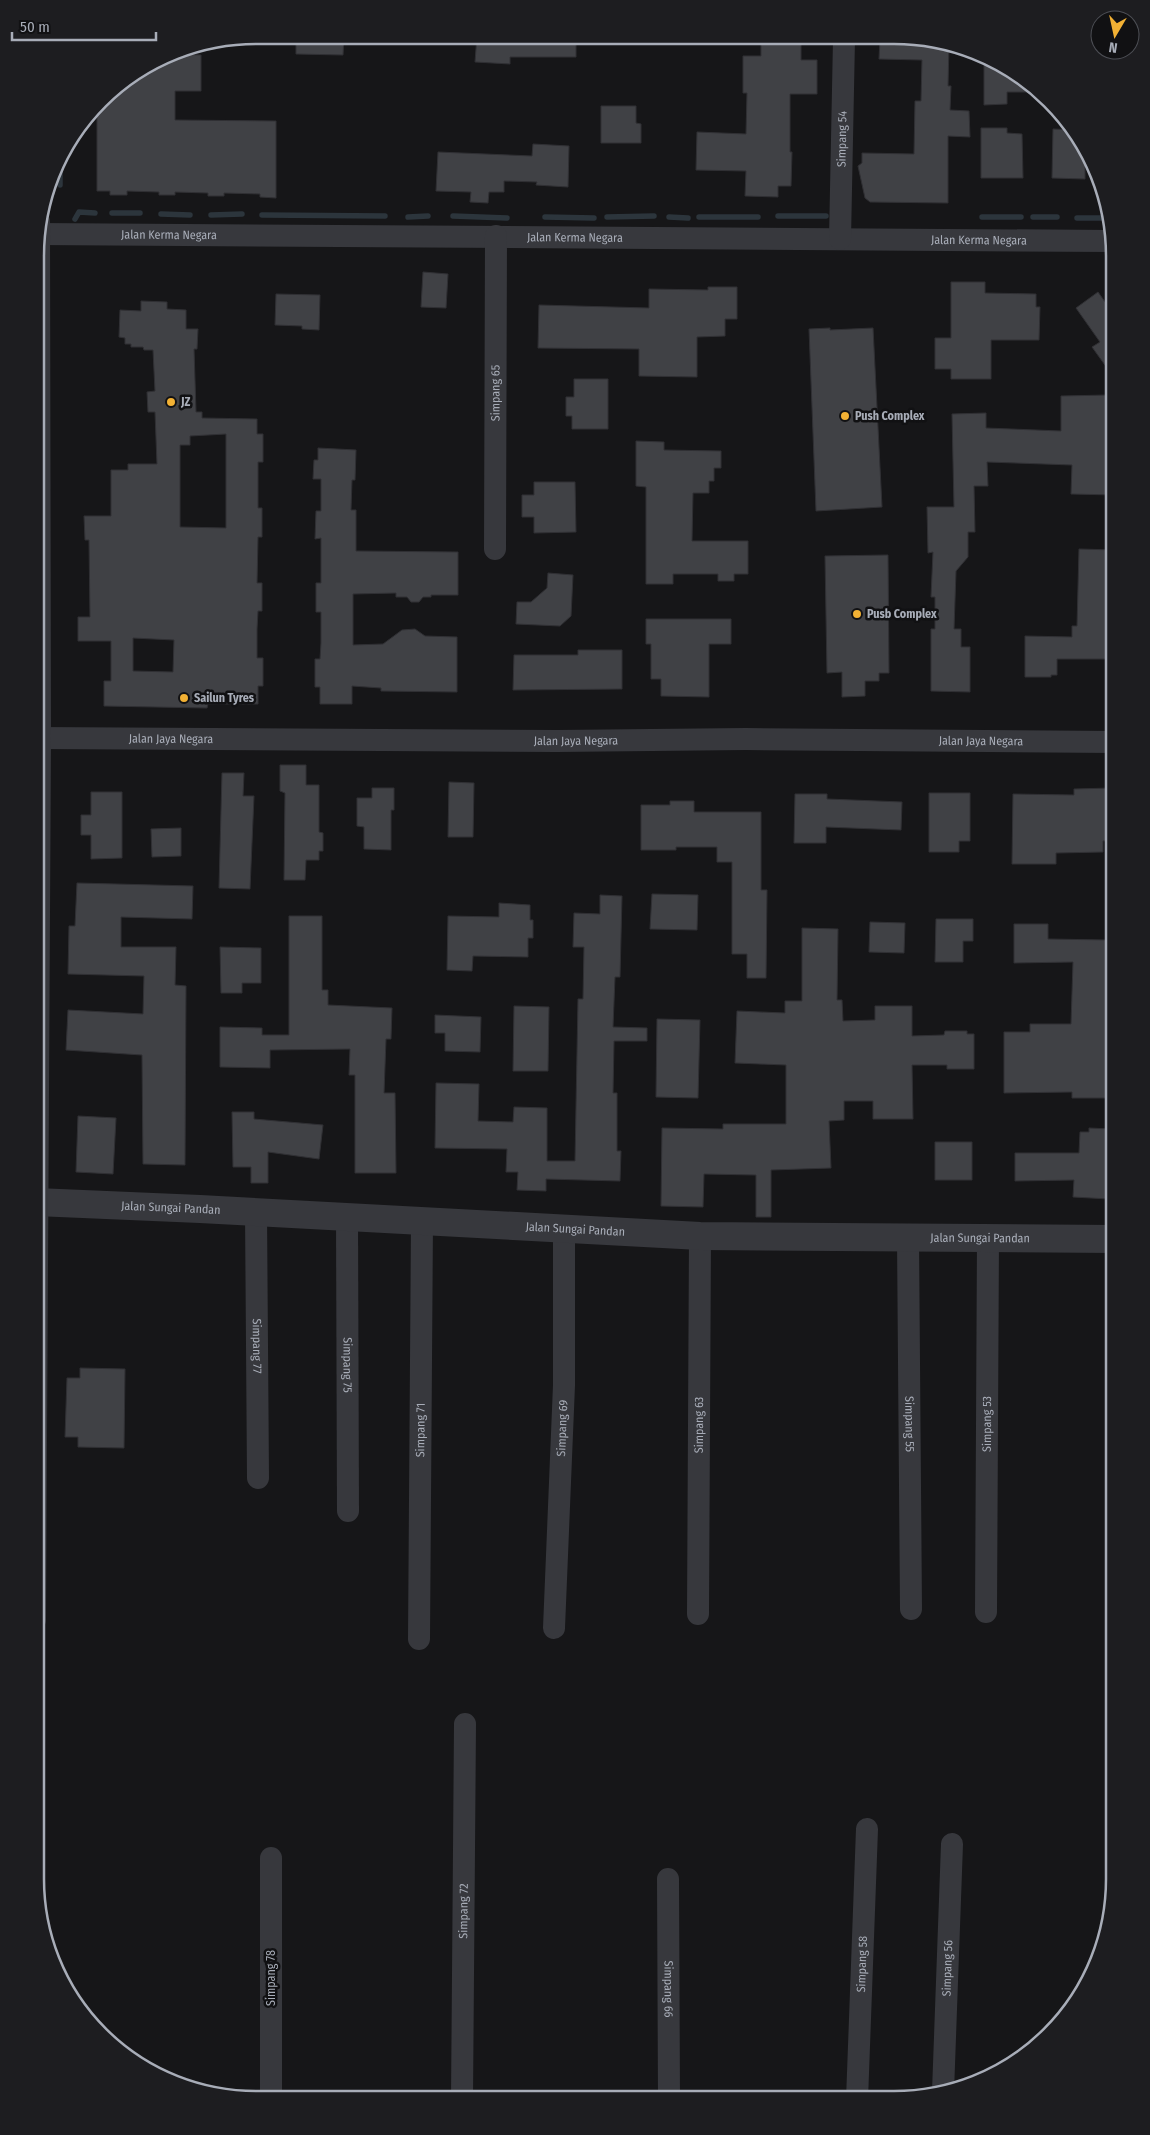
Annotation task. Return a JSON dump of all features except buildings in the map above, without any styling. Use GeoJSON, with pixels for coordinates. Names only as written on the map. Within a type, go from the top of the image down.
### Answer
{"type":"FeatureCollection","features":[{"type":"Feature","properties":{"kind":"street","name":"Simpang 54"},"geometry":{"type":"LineString","coordinates":[[840,239],[844,44]]}},
{"type":"Feature","properties":{"kind":"street","name":"Jalan Kerma Negara"},"geometry":{"type":"LineString","coordinates":[[46,230],[1106,241]]}},
{"type":"Feature","properties":{"kind":"street","name":"Simpang 65"},"geometry":{"type":"LineString","coordinates":[[495,549],[496,236]]}},
{"type":"Feature","properties":{"kind":"street","name":"Jalan Jaya Negara"},"geometry":{"type":"LineString","coordinates":[[44,738],[1106,742]]}},
{"type":"Feature","properties":{"kind":"street","name":"Jalan Sungai Pandan"},"geometry":{"type":"LineString","coordinates":[[44,1202],[700,1236],[1106,1239]]}},
{"type":"Feature","properties":{"kind":"street","name":"Simpang 77"},"geometry":{"type":"LineString","coordinates":[[256,1212],[258,1478]]}},
{"type":"Feature","properties":{"kind":"street","name":"Simpang 75"},"geometry":{"type":"LineString","coordinates":[[347,1217],[348,1511]]}},
{"type":"Feature","properties":{"kind":"street","name":"Simpang 71"},"geometry":{"type":"LineString","coordinates":[[419,1638],[422,1221]]}},
{"type":"Feature","properties":{"kind":"street","name":"Simpang 69"},"geometry":{"type":"LineString","coordinates":[[554,1628],[564,1385],[564,1228]]}},
{"type":"Feature","properties":{"kind":"street","name":"Simpang 63"},"geometry":{"type":"LineString","coordinates":[[698,1614],[700,1236]]}},
{"type":"Feature","properties":{"kind":"street","name":"Simpang 55"},"geometry":{"type":"LineString","coordinates":[[908,1238],[911,1609]]}},
{"type":"Feature","properties":{"kind":"street","name":"Simpang 53"},"geometry":{"type":"LineString","coordinates":[[986,1612],[988,1238]]}},
{"type":"Feature","properties":{"kind":"street","name":"Simpang 72"},"geometry":{"type":"LineString","coordinates":[[462,2091],[466,1724]]}},
{"type":"Feature","properties":{"kind":"street","name":"Simpang 58"},"geometry":{"type":"LineString","coordinates":[[857,2091],[867,1829]]}},
{"type":"Feature","properties":{"kind":"street","name":"Simpang 56"},"geometry":{"type":"LineString","coordinates":[[943,2085],[952,1844]]}},
{"type":"Feature","properties":{"kind":"street","name":"Simpang 78"},"geometry":{"type":"LineString","coordinates":[[271,2091],[272,1858]]}},
{"type":"Feature","properties":{"kind":"street","name":"Simpang 66"},"geometry":{"type":"LineString","coordinates":[[668,1878],[669,2091]]}},
{"type":"Feature","properties":{"kind":"waterway"},"geometry":{"type":"LineString","coordinates":[[60,175],[60,185]]}},
{"type":"Feature","properties":{"kind":"waterway"},"geometry":{"type":"LineString","coordinates":[[75,219],[79,212],[95,213]]}},
{"type":"Feature","properties":{"kind":"waterway"},"geometry":{"type":"LineString","coordinates":[[112,213],[140,213]]}},
{"type":"Feature","properties":{"kind":"waterway"},"geometry":{"type":"LineString","coordinates":[[161,214],[190,215]]}},
{"type":"Feature","properties":{"kind":"waterway"},"geometry":{"type":"LineString","coordinates":[[211,215],[242,214]]}},
{"type":"Feature","properties":{"kind":"waterway"},"geometry":{"type":"LineString","coordinates":[[262,215],[385,216]]}},
{"type":"Feature","properties":{"kind":"waterway"},"geometry":{"type":"LineString","coordinates":[[408,217],[428,216]]}},
{"type":"Feature","properties":{"kind":"waterway"},"geometry":{"type":"LineString","coordinates":[[453,216],[507,218]]}},
{"type":"Feature","properties":{"kind":"waterway"},"geometry":{"type":"LineString","coordinates":[[607,217],[654,216]]}},
{"type":"Feature","properties":{"kind":"waterway"},"geometry":{"type":"LineString","coordinates":[[778,216],[826,216]]}},
{"type":"Feature","properties":{"kind":"waterway"},"geometry":{"type":"LineString","coordinates":[[545,217],[594,218]]}},
{"type":"Feature","properties":{"kind":"waterway"},"geometry":{"type":"LineString","coordinates":[[669,217],[688,218]]}},
{"type":"Feature","properties":{"kind":"waterway"},"geometry":{"type":"LineString","coordinates":[[699,217],[758,217]]}},
{"type":"Feature","properties":{"kind":"waterway"},"geometry":{"type":"LineString","coordinates":[[982,217],[1021,217]]}},
{"type":"Feature","properties":{"kind":"waterway"},"geometry":{"type":"LineString","coordinates":[[1033,217],[1057,217]]}},
{"type":"Feature","properties":{"kind":"waterway"},"geometry":{"type":"LineString","coordinates":[[1077,218],[1102,218]]}},
{"type":"Feature","properties":{"kind":"place","name":"JZ"},"geometry":{"type":"Point","coordinates":[171,402]}},
{"type":"Feature","properties":{"kind":"place","name":"Push Complex"},"geometry":{"type":"Point","coordinates":[845,416]}},
{"type":"Feature","properties":{"kind":"place","name":"Pusb Complex"},"geometry":{"type":"Point","coordinates":[857,614]}},
{"type":"Feature","properties":{"kind":"place","name":"Sailun Tyres"},"geometry":{"type":"Point","coordinates":[184,698]}}]}
